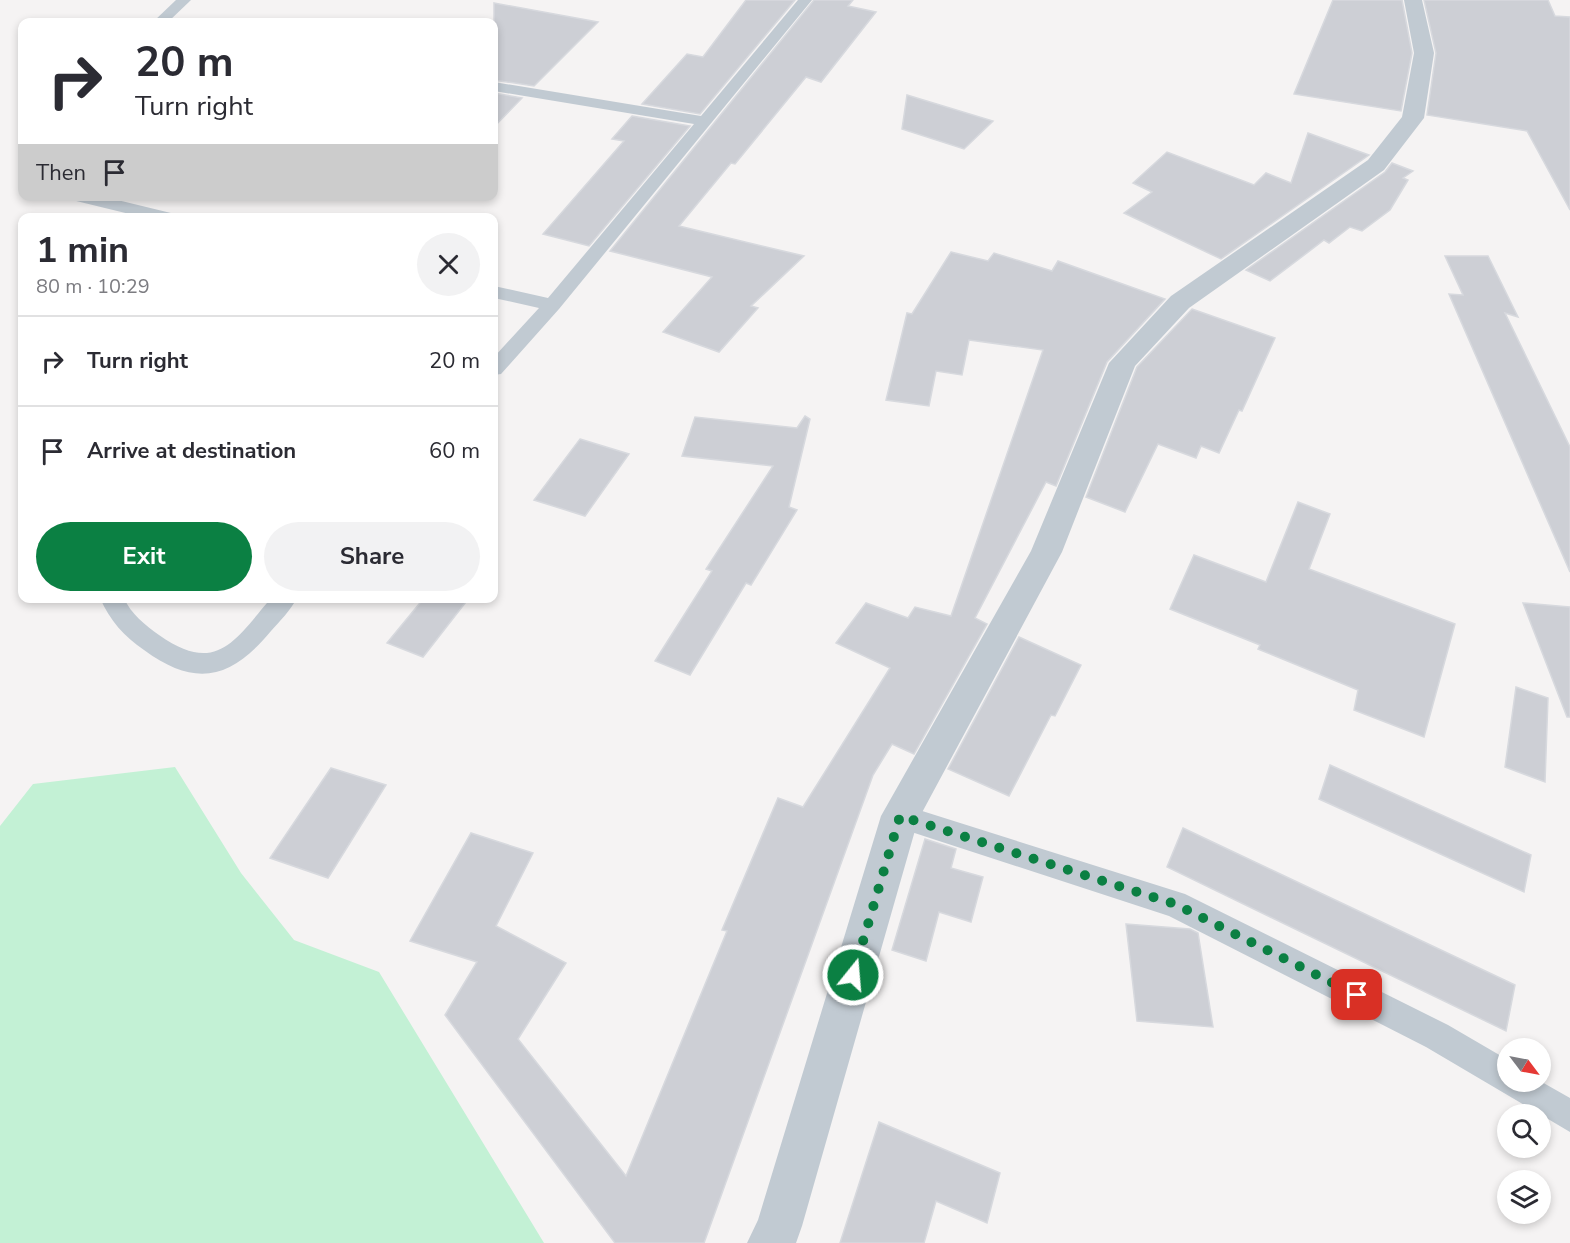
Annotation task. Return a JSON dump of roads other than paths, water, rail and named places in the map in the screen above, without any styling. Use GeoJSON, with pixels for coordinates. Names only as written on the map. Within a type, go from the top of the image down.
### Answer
{"type":"FeatureCollection","features":[{"type":"Feature","properties":{"kind":"street"},"geometry":{"type":"LineString","coordinates":[[771,1243],[783,1214],[900,816],[1046,552],[1123,363],[1180,302],[1376,165],[1413,118],[1424,53],[1413,0]]}},
{"type":"Feature","properties":{"kind":"lane"},"geometry":{"type":"LineString","coordinates":[[164,18],[184,0]]}},
{"type":"Feature","properties":{"kind":"lane"},"geometry":{"type":"LineString","coordinates":[[498,365],[552,305],[805,0]]}},
{"type":"Feature","properties":{"kind":"lane"},"geometry":{"type":"LineString","coordinates":[[498,87],[705,121]]}},
{"type":"Feature","properties":{"kind":"lane"},"geometry":{"type":"LineString","coordinates":[[99,201],[148,213]]}},
{"type":"Feature","properties":{"kind":"lane"},"geometry":{"type":"LineString","coordinates":[[498,293],[552,305]]}},
{"type":"Feature","properties":{"kind":"lane"},"geometry":{"type":"LineString","coordinates":[[115,603],[122,617],[156,645],[182,661],[203,665],[226,659],[254,633],[281,603]]}},
{"type":"Feature","properties":{"kind":"lane"},"geometry":{"type":"LineString","coordinates":[[900,816],[1175,904],[1437,1036],[1497,1071]]}},
{"type":"Feature","properties":{"kind":"lane"},"geometry":{"type":"LineString","coordinates":[[1529,1092],[1570,1116]]}}]}
